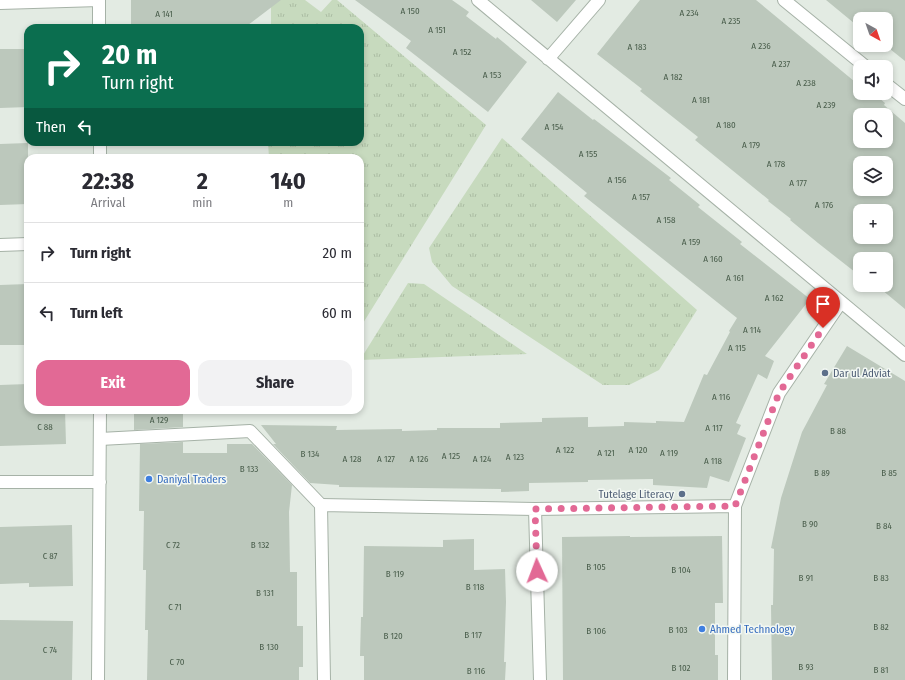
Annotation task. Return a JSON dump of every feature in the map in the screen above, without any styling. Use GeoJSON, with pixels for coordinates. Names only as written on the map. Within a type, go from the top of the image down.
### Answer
{"type":"FeatureCollection","features":[{"type":"Feature","properties":{"kind":"street"},"geometry":{"type":"LineString","coordinates":[[0,3],[99,0],[99,24]]}},
{"type":"Feature","properties":{"kind":"street"},"geometry":{"type":"LineString","coordinates":[[478,0],[905,355]]}},
{"type":"Feature","properties":{"kind":"street"},"geometry":{"type":"LineString","coordinates":[[548,59],[599,0]]}},
{"type":"Feature","properties":{"kind":"street"},"geometry":{"type":"LineString","coordinates":[[784,0],[857,60]]}},
{"type":"Feature","properties":{"kind":"street"},"geometry":{"type":"LineString","coordinates":[[893,90],[905,99]]}},
{"type":"Feature","properties":{"kind":"street"},"geometry":{"type":"LineString","coordinates":[[0,245],[24,244]]}},
{"type":"Feature","properties":{"kind":"street"},"geometry":{"type":"LineString","coordinates":[[734,680],[735,506],[779,393],[841,302]]}},
{"type":"Feature","properties":{"kind":"street"},"geometry":{"type":"LineString","coordinates":[[98,680],[100,414]]}},
{"type":"Feature","properties":{"kind":"street"},"geometry":{"type":"LineString","coordinates":[[100,439],[250,431],[321,505],[324,680]]}},
{"type":"Feature","properties":{"kind":"street"},"geometry":{"type":"LineString","coordinates":[[0,482],[100,482]]}},
{"type":"Feature","properties":{"kind":"street"},"geometry":{"type":"LineString","coordinates":[[321,505],[535,509],[735,506]]}},
{"type":"Feature","properties":{"kind":"street"},"geometry":{"type":"LineString","coordinates":[[535,509],[540,680]]}},
{"type":"Feature","properties":{"kind":"green space"},"geometry":{"type":"Polygon","coordinates":[[[275,0],[305,0],[321,12],[332,0],[337,0],[486,125],[364,322],[364,154],[269,154],[268,146],[364,146],[364,24],[271,24],[271,7],[275,0]]]}},
{"type":"Feature","properties":{"kind":"green space"},"geometry":{"type":"Polygon","coordinates":[[[502,138],[697,310],[659,370],[629,385],[603,385],[452,286],[432,262],[429,248],[502,138]]]}},
{"type":"Feature","properties":{"kind":"green space"},"geometry":{"type":"Polygon","coordinates":[[[408,283],[424,284],[527,354],[364,360],[364,354],[408,283]]]}},
{"type":"Feature","properties":{"kind":"building"},"geometry":{"type":"Polygon","coordinates":[[[131,0],[281,0],[249,24],[131,24],[131,0]]]}},
{"type":"Feature","properties":{"kind":"building"},"geometry":{"type":"Polygon","coordinates":[[[355,0],[452,0],[469,12],[466,16],[496,39],[497,37],[527,62],[488,112],[406,48],[411,41],[355,0]]]}},
{"type":"Feature","properties":{"kind":"building"},"geometry":{"type":"Polygon","coordinates":[[[531,0],[576,0],[557,22],[531,0]]]}},
{"type":"Feature","properties":{"kind":"building"},"geometry":{"type":"Polygon","coordinates":[[[640,0],[756,0],[853,80],[853,100],[881,100],[885,103],[884,105],[888,108],[853,108],[853,148],[893,148],[893,113],[905,123],[905,309],[884,292],[893,292],[893,252],[853,252],[853,270],[695,140],[698,137],[640,91],[642,89],[597,54],[640,0]]]}},
{"type":"Feature","properties":{"kind":"building"},"geometry":{"type":"Polygon","coordinates":[[[826,0],[905,0],[905,61],[893,51],[893,12],[853,12],[853,22],[826,0]]]}},
{"type":"Feature","properties":{"kind":"building"},"geometry":{"type":"Polygon","coordinates":[[[0,49],[24,49],[24,107],[0,108],[0,49]]]}},
{"type":"Feature","properties":{"kind":"building"},"geometry":{"type":"Polygon","coordinates":[[[558,92],[671,178],[669,180],[700,205],[698,207],[742,242],[740,244],[810,299],[765,356],[774,361],[767,379],[758,374],[736,423],[741,425],[737,434],[746,438],[729,482],[710,476],[707,488],[653,485],[653,479],[588,480],[588,482],[529,483],[529,491],[501,492],[501,489],[339,487],[339,485],[310,483],[273,444],[276,444],[261,425],[337,426],[336,430],[402,429],[402,431],[437,430],[437,428],[500,428],[500,423],[542,422],[542,418],[588,417],[588,427],[624,426],[624,422],[684,422],[704,374],[707,375],[737,318],[584,196],[587,193],[521,139],[558,92]]]}},
{"type":"Feature","properties":{"kind":"building"},"geometry":{"type":"Polygon","coordinates":[[[24,143],[24,146],[28,146],[28,154],[24,154],[24,204],[0,205],[0,144],[24,143]]]}},
{"type":"Feature","properties":{"kind":"building"},"geometry":{"type":"Polygon","coordinates":[[[24,284],[24,345],[0,345],[0,285],[24,284]]]}},
{"type":"Feature","properties":{"kind":"building"},"geometry":{"type":"Polygon","coordinates":[[[847,346],[905,381],[905,680],[772,680],[771,605],[773,605],[774,549],[771,548],[781,498],[802,432],[827,385],[824,384],[847,346]]]}},
{"type":"Feature","properties":{"kind":"building"},"geometry":{"type":"Polygon","coordinates":[[[24,384],[24,414],[65,414],[66,444],[0,446],[0,385],[24,384]]]}},
{"type":"Feature","properties":{"kind":"building"},"geometry":{"type":"Polygon","coordinates":[[[134,414],[183,414],[183,427],[134,430],[134,414]]]}},
{"type":"Feature","properties":{"kind":"building"},"geometry":{"type":"Polygon","coordinates":[[[183,442],[183,453],[227,453],[227,444],[252,444],[292,485],[289,512],[290,572],[297,572],[297,626],[303,626],[303,667],[299,667],[299,680],[147,680],[148,630],[145,630],[146,570],[143,570],[144,511],[139,511],[140,444],[183,442]]]}},
{"type":"Feature","properties":{"kind":"building"},"geometry":{"type":"Polygon","coordinates":[[[72,525],[73,586],[29,587],[29,583],[0,584],[0,527],[72,525]]]}},
{"type":"Feature","properties":{"kind":"building"},"geometry":{"type":"Polygon","coordinates":[[[722,536],[723,603],[715,603],[715,655],[718,655],[718,680],[563,680],[562,537],[722,536]]]}},
{"type":"Feature","properties":{"kind":"building"},"geometry":{"type":"Polygon","coordinates":[[[474,539],[474,570],[505,569],[505,680],[364,680],[364,656],[360,656],[361,617],[363,617],[364,546],[443,547],[443,540],[474,539]]]}},
{"type":"Feature","properties":{"kind":"building"},"geometry":{"type":"Polygon","coordinates":[[[0,620],[73,621],[72,680],[0,680],[0,620]]]}},
{"type":"Feature","properties":{"kind":"place","name":"Dar ul Adviat"},"geometry":{"type":"Point","coordinates":[825,373]}},
{"type":"Feature","properties":{"kind":"place","name":"Daniyal Traders"},"geometry":{"type":"Point","coordinates":[149,479]}},
{"type":"Feature","properties":{"kind":"place","name":"Tutelage Literacy"},"geometry":{"type":"Point","coordinates":[682,494]}},
{"type":"Feature","properties":{"kind":"place","name":"Ahmed Technology"},"geometry":{"type":"Point","coordinates":[702,629]}},
{"type":"Feature","properties":{"kind":"route"},"geometry":{"type":"LineString","coordinates":[[537,571],[535,509],[735,506],[779,393],[823,328]]}}]}
